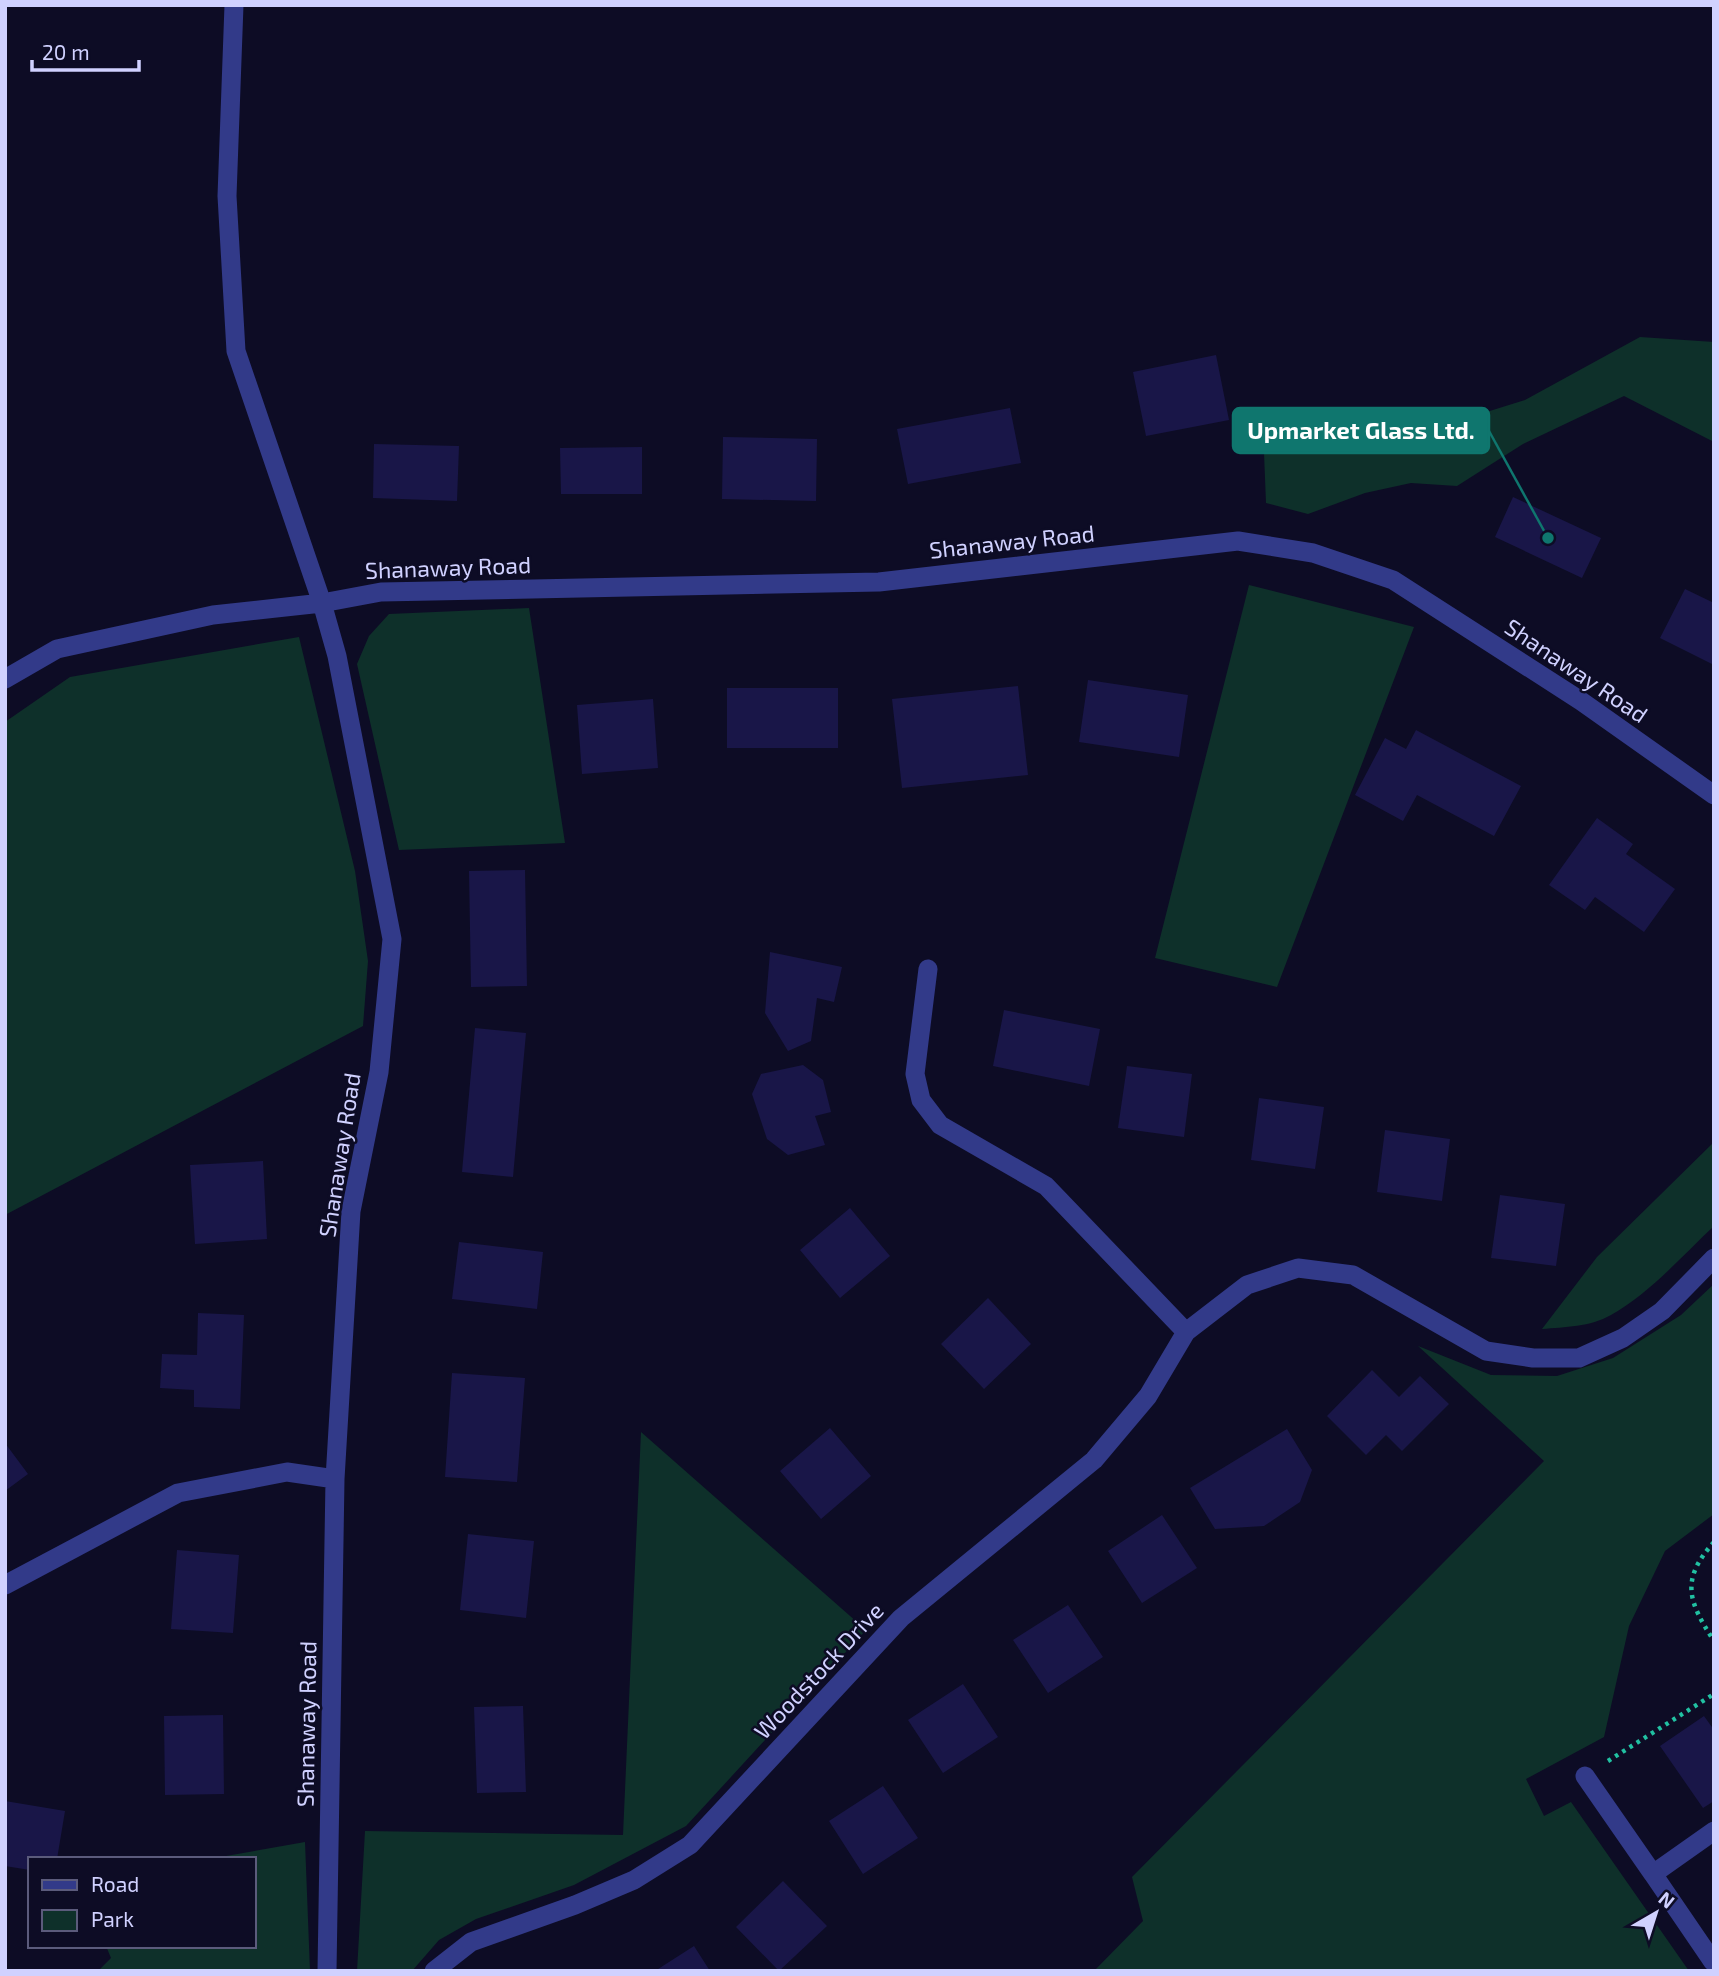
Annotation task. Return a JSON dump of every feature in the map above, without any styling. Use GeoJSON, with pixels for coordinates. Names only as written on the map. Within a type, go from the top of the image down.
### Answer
{"type":"FeatureCollection","features":[{"type":"Feature","properties":{"kind":"street"},"geometry":{"type":"LineString","coordinates":[[5,680],[57,649],[213,615],[322,603],[236,351],[227,196],[234,5]]}},
{"type":"Feature","properties":{"kind":"street","name":"Shanaway Road"},"geometry":{"type":"LineString","coordinates":[[327,1971],[335,1479],[351,1211],[379,1072],[391,939],[337,656],[322,603],[381,592],[879,582],[1238,541],[1313,553],[1393,580],[1581,701],[1714,795]]}},
{"type":"Feature","properties":{"kind":"street"},"geometry":{"type":"LineString","coordinates":[[928,970],[915,1074],[921,1100],[940,1125],[1046,1186],[1186,1332]]}},
{"type":"Feature","properties":{"kind":"street","name":"Woodstock Drive"},"geometry":{"type":"LineString","coordinates":[[434,1971],[471,1942],[634,1880],[690,1844],[901,1618],[1094,1460],[1148,1396],[1186,1332],[1247,1285],[1298,1268],[1353,1275],[1486,1351],[1533,1358],[1578,1358],[1623,1338],[1662,1311],[1714,1258]]}},
{"type":"Feature","properties":{"kind":"street"},"geometry":{"type":"LineString","coordinates":[[5,1585],[178,1493],[287,1472],[335,1479]]}},
{"type":"Feature","properties":{"kind":"street"},"geometry":{"type":"LineString","coordinates":[[1585,1776],[1713,1962]]}},
{"type":"Feature","properties":{"kind":"street"},"geometry":{"type":"LineString","coordinates":[[1654,1874],[1714,1831]]}},
{"type":"Feature","properties":{"kind":"path"},"geometry":{"type":"LineString","coordinates":[[1714,1542],[1701,1557],[1690,1580],[1694,1610],[1714,1641]]}},
{"type":"Feature","properties":{"kind":"path"},"geometry":{"type":"LineString","coordinates":[[1585,1776],[1714,1694]]}},
{"type":"Feature","properties":{"kind":"green space"},"geometry":{"type":"Polygon","coordinates":[[[1640,337],[1714,342],[1714,442],[1624,396],[1523,444],[1457,486],[1411,483],[1365,493],[1308,514],[1266,503],[1263,428],[1371,448],[1525,400],[1640,337]]]}},
{"type":"Feature","properties":{"kind":"green space"},"geometry":{"type":"Polygon","coordinates":[[[1249,585],[1414,627],[1277,987],[1155,958],[1249,585]]]}},
{"type":"Feature","properties":{"kind":"green space"},"geometry":{"type":"Polygon","coordinates":[[[529,608],[565,843],[399,850],[357,664],[369,636],[389,614],[529,608]]]}},
{"type":"Feature","properties":{"kind":"green space"},"geometry":{"type":"Polygon","coordinates":[[[299,637],[355,871],[368,961],[363,1026],[5,1215],[5,722],[70,677],[299,637]]]}},
{"type":"Feature","properties":{"kind":"green space"},"geometry":{"type":"Polygon","coordinates":[[[1714,1142],[1714,1226],[1652,1286],[1611,1315],[1586,1324],[1542,1329],[1597,1257],[1714,1142]]]}},
{"type":"Feature","properties":{"kind":"green space"},"geometry":{"type":"Polygon","coordinates":[[[1714,1284],[1714,1514],[1665,1551],[1629,1626],[1604,1737],[1526,1779],[1544,1816],[1571,1802],[1689,1971],[1094,1971],[1143,1921],[1132,1877],[1544,1461],[1418,1346],[1491,1375],[1557,1376],[1613,1358],[1681,1315],[1714,1284]]]}},
{"type":"Feature","properties":{"kind":"green space"},"geometry":{"type":"Polygon","coordinates":[[[641,1432],[866,1630],[686,1826],[574,1885],[476,1919],[439,1940],[412,1971],[357,1971],[365,1831],[623,1835],[641,1432]]]}},
{"type":"Feature","properties":{"kind":"green space"},"geometry":{"type":"Polygon","coordinates":[[[305,1842],[310,1971],[98,1971],[111,1958],[107,1948],[256,1948],[256,1857],[220,1857],[305,1842]]]}},
{"type":"Feature","properties":{"kind":"building"},"geometry":{"type":"Polygon","coordinates":[[[1216,355],[1229,420],[1146,436],[1133,372],[1216,355]]]}},
{"type":"Feature","properties":{"kind":"building"},"geometry":{"type":"Polygon","coordinates":[[[1010,408],[1021,463],[908,484],[897,429],[1010,408]]]}},
{"type":"Feature","properties":{"kind":"building"},"geometry":{"type":"Polygon","coordinates":[[[723,437],[817,439],[816,501],[722,499],[723,437]]]}},
{"type":"Feature","properties":{"kind":"building"},"geometry":{"type":"Polygon","coordinates":[[[374,444],[459,446],[457,501],[373,498],[374,444]]]}},
{"type":"Feature","properties":{"kind":"building"},"geometry":{"type":"Polygon","coordinates":[[[642,447],[642,494],[561,494],[560,448],[642,447]]]}},
{"type":"Feature","properties":{"kind":"building"},"geometry":{"type":"Polygon","coordinates":[[[1513,497],[1601,538],[1582,578],[1495,537],[1513,497]]]}},
{"type":"Feature","properties":{"kind":"building"},"geometry":{"type":"Polygon","coordinates":[[[1685,589],[1714,603],[1714,665],[1660,638],[1685,589]]]}},
{"type":"Feature","properties":{"kind":"building"},"geometry":{"type":"Polygon","coordinates":[[[1088,680],[1188,695],[1179,757],[1079,742],[1088,680]]]}},
{"type":"Feature","properties":{"kind":"building"},"geometry":{"type":"Polygon","coordinates":[[[1018,686],[1028,775],[902,788],[892,699],[1018,686]]]}},
{"type":"Feature","properties":{"kind":"building"},"geometry":{"type":"Polygon","coordinates":[[[727,688],[838,688],[838,748],[727,748],[727,688]]]}},
{"type":"Feature","properties":{"kind":"building"},"geometry":{"type":"Polygon","coordinates":[[[653,699],[658,768],[582,774],[577,705],[653,699]]]}},
{"type":"Feature","properties":{"kind":"building"},"geometry":{"type":"Polygon","coordinates":[[[1416,730],[1521,786],[1494,836],[1417,795],[1403,821],[1355,795],[1385,738],[1406,749],[1416,730]]]}},
{"type":"Feature","properties":{"kind":"building"},"geometry":{"type":"Polygon","coordinates":[[[1597,818],[1633,844],[1626,854],[1675,889],[1644,932],[1595,897],[1585,910],[1549,885],[1597,818]]]}},
{"type":"Feature","properties":{"kind":"building"},"geometry":{"type":"Polygon","coordinates":[[[525,870],[527,986],[471,987],[469,871],[525,870]]]}},
{"type":"Feature","properties":{"kind":"building"},"geometry":{"type":"Polygon","coordinates":[[[770,952],[842,967],[834,1002],[817,998],[811,1041],[788,1051],[765,1013],[770,952]]]}},
{"type":"Feature","properties":{"kind":"building"},"geometry":{"type":"Polygon","coordinates":[[[1004,1010],[1100,1029],[1089,1086],[993,1066],[1004,1010]]]}},
{"type":"Feature","properties":{"kind":"building"},"geometry":{"type":"Polygon","coordinates":[[[475,1028],[526,1033],[513,1177],[462,1172],[475,1028]]]}},
{"type":"Feature","properties":{"kind":"building"},"geometry":{"type":"Polygon","coordinates":[[[803,1065],[823,1080],[831,1112],[815,1116],[825,1145],[788,1155],[767,1139],[752,1094],[761,1074],[803,1065]]]}},
{"type":"Feature","properties":{"kind":"building"},"geometry":{"type":"Polygon","coordinates":[[[1127,1066],[1192,1074],[1184,1137],[1118,1128],[1127,1066]]]}},
{"type":"Feature","properties":{"kind":"building"},"geometry":{"type":"Polygon","coordinates":[[[1259,1098],[1324,1107],[1315,1169],[1251,1160],[1259,1098]]]}},
{"type":"Feature","properties":{"kind":"building"},"geometry":{"type":"Polygon","coordinates":[[[1385,1130],[1450,1139],[1442,1201],[1377,1192],[1385,1130]]]}},
{"type":"Feature","properties":{"kind":"building"},"geometry":{"type":"Polygon","coordinates":[[[263,1161],[267,1239],[195,1244],[190,1165],[263,1161]]]}},
{"type":"Feature","properties":{"kind":"building"},"geometry":{"type":"Polygon","coordinates":[[[1500,1195],[1565,1204],[1556,1266],[1491,1258],[1500,1195]]]}},
{"type":"Feature","properties":{"kind":"building"},"geometry":{"type":"Polygon","coordinates":[[[850,1208],[890,1256],[840,1298],[800,1250],[850,1208]]]}},
{"type":"Feature","properties":{"kind":"building"},"geometry":{"type":"Polygon","coordinates":[[[459,1242],[543,1252],[537,1309],[452,1299],[459,1242]]]}},
{"type":"Feature","properties":{"kind":"building"},"geometry":{"type":"Polygon","coordinates":[[[988,1298],[1031,1344],[984,1389],[941,1344],[988,1298]]]}},
{"type":"Feature","properties":{"kind":"building"},"geometry":{"type":"Polygon","coordinates":[[[198,1313],[244,1315],[240,1409],[194,1407],[194,1390],[160,1388],[162,1354],[197,1355],[198,1313]]]}},
{"type":"Feature","properties":{"kind":"building"},"geometry":{"type":"Polygon","coordinates":[[[1372,1370],[1399,1397],[1420,1376],[1449,1404],[1402,1451],[1386,1435],[1366,1455],[1327,1416],[1372,1370]]]}},
{"type":"Feature","properties":{"kind":"building"},"geometry":{"type":"Polygon","coordinates":[[[452,1373],[525,1378],[517,1482],[445,1477],[452,1373]]]}},
{"type":"Feature","properties":{"kind":"building"},"geometry":{"type":"Polygon","coordinates":[[[830,1428],[871,1476],[821,1519],[780,1471],[830,1428]]]}},
{"type":"Feature","properties":{"kind":"building"},"geometry":{"type":"Polygon","coordinates":[[[1287,1429],[1312,1470],[1300,1502],[1264,1526],[1215,1529],[1190,1488],[1287,1429]]]}},
{"type":"Feature","properties":{"kind":"building"},"geometry":{"type":"Polygon","coordinates":[[[5,1443],[28,1474],[5,1491],[5,1443]]]}},
{"type":"Feature","properties":{"kind":"building"},"geometry":{"type":"Polygon","coordinates":[[[1162,1515],[1197,1568],[1142,1603],[1108,1551],[1162,1515]]]}},
{"type":"Feature","properties":{"kind":"building"},"geometry":{"type":"Polygon","coordinates":[[[468,1534],[534,1541],[526,1618],[460,1610],[468,1534]]]}},
{"type":"Feature","properties":{"kind":"building"},"geometry":{"type":"Polygon","coordinates":[[[177,1550],[239,1555],[233,1633],[171,1629],[177,1550]]]}},
{"type":"Feature","properties":{"kind":"building"},"geometry":{"type":"Polygon","coordinates":[[[1068,1605],[1103,1657],[1048,1693],[1013,1640],[1068,1605]]]}},
{"type":"Feature","properties":{"kind":"building"},"geometry":{"type":"Polygon","coordinates":[[[963,1684],[998,1737],[943,1773],[908,1720],[963,1684]]]}},
{"type":"Feature","properties":{"kind":"building"},"geometry":{"type":"Polygon","coordinates":[[[523,1706],[526,1792],[477,1793],[474,1707],[523,1706]]]}},
{"type":"Feature","properties":{"kind":"building"},"geometry":{"type":"Polygon","coordinates":[[[223,1715],[224,1794],[165,1795],[164,1716],[223,1715]]]}},
{"type":"Feature","properties":{"kind":"building"},"geometry":{"type":"Polygon","coordinates":[[[1704,1716],[1714,1730],[1714,1801],[1703,1808],[1660,1746],[1704,1716]]]}},
{"type":"Feature","properties":{"kind":"building"},"geometry":{"type":"Polygon","coordinates":[[[883,1786],[918,1838],[863,1874],[829,1821],[883,1786]]]}},
{"type":"Feature","properties":{"kind":"building"},"geometry":{"type":"Polygon","coordinates":[[[5,1801],[65,1811],[57,1857],[28,1857],[28,1870],[5,1866],[5,1801]]]}},
{"type":"Feature","properties":{"kind":"building"},"geometry":{"type":"Polygon","coordinates":[[[783,1881],[827,1926],[779,1971],[736,1927],[783,1881]]]}},
{"type":"Feature","properties":{"kind":"building"},"geometry":{"type":"Polygon","coordinates":[[[694,1946],[710,1971],[655,1971],[694,1946]]]}},
{"type":"Feature","properties":{"kind":"place","name":"Upmarket Glass Ltd."},"geometry":{"type":"Point","coordinates":[1548,538]}}]}
